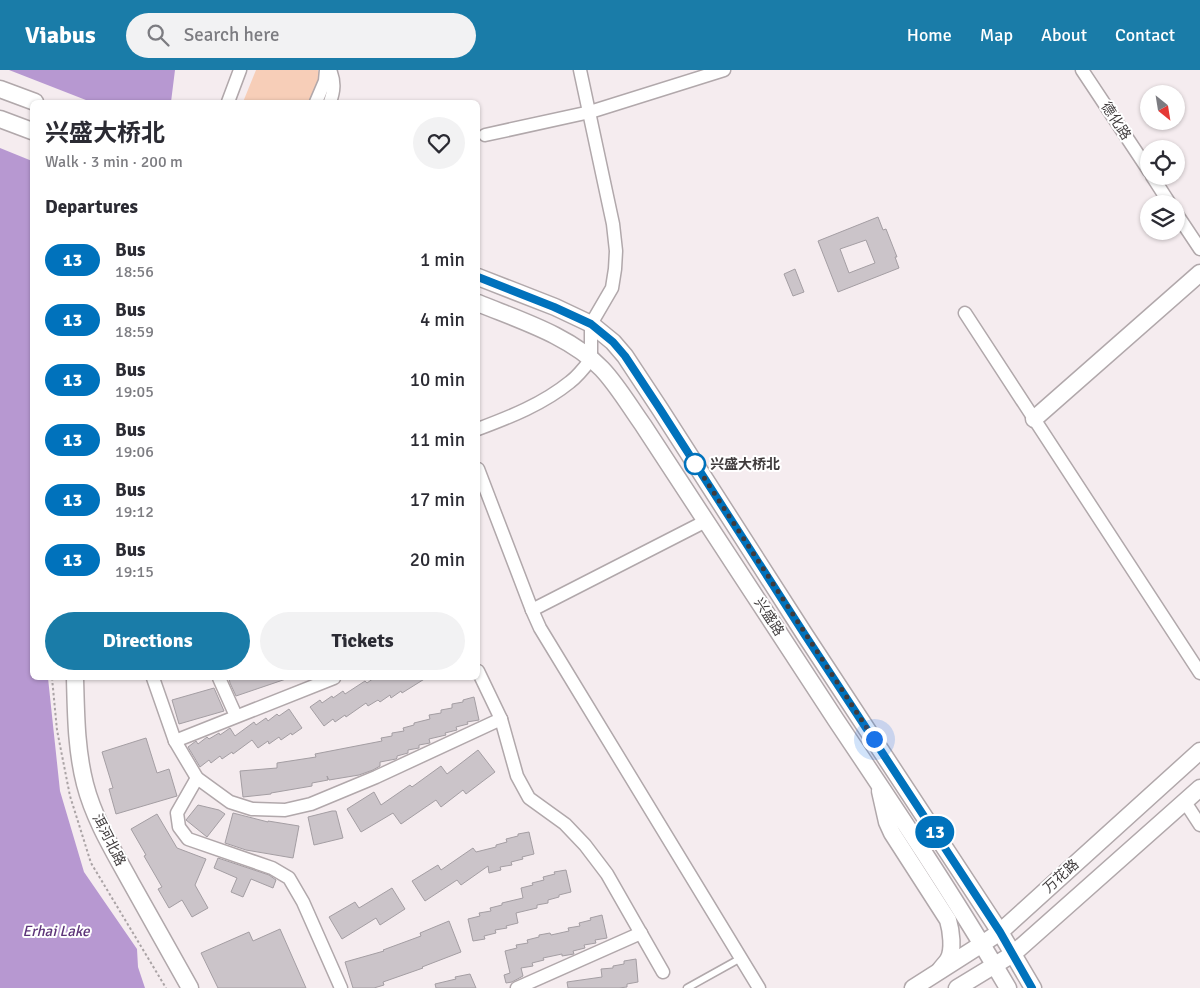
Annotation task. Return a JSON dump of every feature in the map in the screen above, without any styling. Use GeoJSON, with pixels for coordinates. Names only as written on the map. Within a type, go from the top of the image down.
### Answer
{"type":"FeatureCollection","features":[{"type":"Feature","properties":{"kind":"street"},"geometry":{"type":"LineString","coordinates":[[229,100],[240,70]]}},
{"type":"Feature","properties":{"kind":"street"},"geometry":{"type":"LineString","coordinates":[[317,100],[326,81],[328,70]]}},
{"type":"Feature","properties":{"kind":"street"},"geometry":{"type":"LineString","coordinates":[[328,70],[333,77],[334,92],[331,100]]}},
{"type":"Feature","properties":{"kind":"street"},"geometry":{"type":"LineString","coordinates":[[480,428],[520,413],[572,382],[591,359],[591,324],[612,288],[616,269],[613,224],[580,70]]}},
{"type":"Feature","properties":{"kind":"street"},"geometry":{"type":"LineString","coordinates":[[485,135],[590,112],[724,70]]}},
{"type":"Feature","properties":{"kind":"street","name":"德化路"},"geometry":{"type":"LineString","coordinates":[[1082,70],[1140,157]]}},
{"type":"Feature","properties":{"kind":"street"},"geometry":{"type":"LineString","coordinates":[[0,89],[30,100]]}},
{"type":"Feature","properties":{"kind":"street"},"geometry":{"type":"LineString","coordinates":[[0,119],[30,130]]}},
{"type":"Feature","properties":{"kind":"street"},"geometry":{"type":"LineString","coordinates":[[1185,226],[1200,249]]}},
{"type":"Feature","properties":{"kind":"street"},"geometry":{"type":"LineString","coordinates":[[1034,419],[1200,273]]}},
{"type":"Feature","properties":{"kind":"street","name":"兴盛路"},"geometry":{"type":"LineString","coordinates":[[480,278],[591,324],[613,342],[625,356],[1000,932],[1032,988]]}},
{"type":"Feature","properties":{"kind":"street","name":"兴盛路"},"geometry":{"type":"LineString","coordinates":[[480,304],[558,337],[591,359],[609,377],[643,425],[878,782],[1008,988]]}},
{"type":"Feature","properties":{"kind":"street"},"geometry":{"type":"LineString","coordinates":[[965,313],[1200,673]]}},
{"type":"Feature","properties":{"kind":"street"},"geometry":{"type":"LineString","coordinates":[[480,474],[540,628],[760,988]]}},
{"type":"Feature","properties":{"kind":"street"},"geometry":{"type":"LineString","coordinates":[[532,610],[706,521]]}},
{"type":"Feature","properties":{"kind":"street"},"geometry":{"type":"LineString","coordinates":[[480,675],[501,720],[517,776],[529,798],[565,824],[585,844],[607,874],[663,972]]}},
{"type":"Feature","properties":{"kind":"street","name":"洱河北路"},"geometry":{"type":"LineString","coordinates":[[75,680],[76,721],[80,760],[85,785],[96,818],[190,988]]}},
{"type":"Feature","properties":{"kind":"street"},"geometry":{"type":"LineString","coordinates":[[154,680],[175,741],[197,778],[230,802],[252,809],[286,810],[310,804],[337,794],[501,720]]}},
{"type":"Feature","properties":{"kind":"street"},"geometry":{"type":"LineString","coordinates":[[221,680],[236,716]]}},
{"type":"Feature","properties":{"kind":"street"},"geometry":{"type":"LineString","coordinates":[[175,741],[329,680]]}},
{"type":"Feature","properties":{"kind":"street","name":"万花路"},"geometry":{"type":"LineString","coordinates":[[913,988],[1000,932],[1200,751]]}},
{"type":"Feature","properties":{"kind":"street"},"geometry":{"type":"LineString","coordinates":[[197,778],[177,813],[178,827],[188,838],[272,868],[289,878],[303,902],[341,988]]}},
{"type":"Feature","properties":{"kind":"street"},"geometry":{"type":"LineString","coordinates":[[878,782],[887,822],[892,833],[944,911],[948,920],[951,931],[950,953],[937,974]]}},
{"type":"Feature","properties":{"kind":"street","name":"万花路"},"geometry":{"type":"LineString","coordinates":[[957,988],[1013,954],[1200,788]]}},
{"type":"Feature","properties":{"kind":"street"},"geometry":{"type":"LineString","coordinates":[[1185,802],[1200,825]]}},
{"type":"Feature","properties":{"kind":"street"},"geometry":{"type":"LineString","coordinates":[[517,988],[641,933]]}},
{"type":"Feature","properties":{"kind":"lane"},"geometry":{"type":"LineString","coordinates":[[687,988],[741,958]]}},
{"type":"Feature","properties":{"kind":"shaded area"},"geometry":{"type":"Polygon","coordinates":[[[256,70],[318,70],[320,76],[310,100],[244,100],[256,70]]]}},
{"type":"Feature","properties":{"kind":"water","name":"Erhai Lake"},"geometry":{"type":"Polygon","coordinates":[[[0,70],[175,70],[171,100],[30,100],[30,680],[48,680],[60,791],[84,872],[137,949],[138,967],[145,988],[0,988],[0,70]]]}},
{"type":"Feature","properties":{"kind":"pier"},"geometry":{"type":"Polygon","coordinates":[[[0,70],[9,70],[86,100],[30,100],[30,160],[0,148],[0,70]]]}},
{"type":"Feature","properties":{"kind":"building"},"geometry":{"type":"Polygon","coordinates":[[[878,217],[883,230],[886,229],[897,257],[895,257],[899,268],[838,292],[818,241],[878,217]],[[866,240],[840,249],[849,273],[875,263],[866,240]]]}},
{"type":"Feature","properties":{"kind":"building"},"geometry":{"type":"Polygon","coordinates":[[[795,269],[804,292],[793,296],[784,274],[795,269]]]}},
{"type":"Feature","properties":{"kind":"building"},"geometry":{"type":"Polygon","coordinates":[[[229,680],[283,680],[236,696],[229,680]]]}},
{"type":"Feature","properties":{"kind":"building"},"geometry":{"type":"Polygon","coordinates":[[[371,680],[423,680],[391,698],[390,695],[380,702],[378,700],[368,706],[366,703],[346,717],[345,715],[335,722],[333,719],[324,726],[310,707],[320,700],[322,703],[332,696],[333,698],[343,691],[345,694],[365,681],[367,683],[371,680]]]}},
{"type":"Feature","properties":{"kind":"building"},"geometry":{"type":"Polygon","coordinates":[[[214,688],[224,711],[179,724],[172,700],[214,688]]]}},
{"type":"Feature","properties":{"kind":"building"},"geometry":{"type":"Polygon","coordinates":[[[474,697],[479,720],[467,722],[468,724],[456,727],[457,730],[445,733],[446,735],[429,739],[430,743],[408,750],[408,753],[397,756],[396,759],[380,762],[380,766],[373,770],[359,775],[329,780],[327,776],[328,780],[312,783],[312,786],[243,797],[240,771],[277,768],[277,763],[316,757],[315,754],[382,741],[381,738],[392,736],[392,733],[404,731],[403,728],[414,725],[414,723],[430,719],[429,715],[441,713],[441,710],[452,708],[452,704],[474,697]]]}},
{"type":"Feature","properties":{"kind":"building"},"geometry":{"type":"Polygon","coordinates":[[[289,709],[302,728],[281,740],[279,737],[269,744],[268,741],[258,748],[252,740],[233,754],[232,752],[222,759],[220,756],[211,763],[209,760],[200,767],[188,747],[196,741],[198,744],[207,737],[209,739],[219,733],[220,735],[230,728],[235,736],[254,722],[256,725],[266,718],[268,721],[277,714],[279,716],[289,709]]]}},
{"type":"Feature","properties":{"kind":"building"},"geometry":{"type":"Polygon","coordinates":[[[146,738],[157,773],[169,769],[177,796],[116,814],[109,789],[113,788],[102,752],[146,738]]]}},
{"type":"Feature","properties":{"kind":"building"},"geometry":{"type":"Polygon","coordinates":[[[478,750],[495,772],[466,794],[463,790],[441,807],[436,800],[401,824],[393,813],[361,832],[347,809],[374,792],[381,805],[410,785],[412,787],[441,766],[447,774],[478,750]]]}},
{"type":"Feature","properties":{"kind":"building"},"geometry":{"type":"Polygon","coordinates":[[[198,805],[219,810],[225,814],[207,837],[186,820],[198,805]]]}},
{"type":"Feature","properties":{"kind":"building"},"geometry":{"type":"Polygon","coordinates":[[[336,811],[343,838],[314,845],[308,817],[336,811]]]}},
{"type":"Feature","properties":{"kind":"building"},"geometry":{"type":"Polygon","coordinates":[[[233,813],[268,822],[299,826],[293,858],[246,850],[225,843],[233,813]]]}},
{"type":"Feature","properties":{"kind":"building"},"geometry":{"type":"Polygon","coordinates":[[[157,814],[177,848],[206,859],[195,885],[208,908],[192,917],[182,900],[169,908],[158,889],[162,887],[131,829],[157,814]]]}},
{"type":"Feature","properties":{"kind":"building"},"geometry":{"type":"Polygon","coordinates":[[[529,832],[534,854],[511,862],[512,865],[500,867],[501,870],[489,873],[488,866],[461,885],[457,880],[425,901],[412,881],[438,865],[441,870],[473,848],[476,852],[496,847],[496,845],[507,842],[506,839],[529,832]]]}},
{"type":"Feature","properties":{"kind":"building"},"geometry":{"type":"Polygon","coordinates":[[[218,858],[269,875],[276,880],[273,888],[251,879],[243,897],[231,892],[237,878],[214,868],[218,858]]]}},
{"type":"Feature","properties":{"kind":"building"},"geometry":{"type":"Polygon","coordinates":[[[566,870],[571,892],[548,900],[548,903],[537,905],[537,908],[516,913],[518,923],[506,926],[507,928],[495,930],[496,933],[484,936],[485,939],[473,941],[468,919],[480,916],[479,913],[491,911],[490,908],[502,905],[502,903],[523,898],[521,888],[544,880],[543,877],[555,874],[554,872],[566,870]]]}},
{"type":"Feature","properties":{"kind":"building"},"geometry":{"type":"Polygon","coordinates":[[[392,888],[405,909],[380,925],[376,918],[342,939],[329,917],[355,902],[359,908],[392,888]]]}},
{"type":"Feature","properties":{"kind":"building"},"geometry":{"type":"Polygon","coordinates":[[[602,915],[607,938],[595,940],[596,943],[584,945],[585,948],[573,951],[574,954],[562,956],[562,954],[543,958],[544,960],[532,963],[533,966],[521,968],[523,976],[506,983],[504,975],[510,973],[505,951],[517,948],[516,945],[528,943],[527,940],[539,937],[539,935],[550,933],[551,935],[569,931],[568,928],[580,926],[579,923],[602,915]]]}},
{"type":"Feature","properties":{"kind":"building"},"geometry":{"type":"Polygon","coordinates":[[[449,921],[461,952],[383,982],[384,985],[374,988],[353,988],[345,962],[384,951],[421,936],[420,933],[449,921]]]}},
{"type":"Feature","properties":{"kind":"building"},"geometry":{"type":"Polygon","coordinates":[[[280,929],[306,988],[218,988],[201,953],[249,932],[253,941],[280,929]]]}},
{"type":"Feature","properties":{"kind":"building"},"geometry":{"type":"Polygon","coordinates":[[[636,959],[638,982],[627,984],[627,987],[568,988],[567,982],[602,977],[601,969],[613,968],[613,966],[624,964],[624,961],[636,959]]]}},
{"type":"Feature","properties":{"kind":"building"},"geometry":{"type":"Polygon","coordinates":[[[470,974],[476,988],[436,988],[435,984],[470,974]]]}},
{"type":"Feature","properties":{"kind":"bus line","name":"13"},"geometry":{"type":"LineString","coordinates":[[480,278],[591,324],[613,342],[625,356],[1000,932],[1032,988]]}},
{"type":"Feature","properties":{"kind":"place","name":"兴盛大桥北"},"geometry":{"type":"Point","coordinates":[695,464]}},
{"type":"Feature","properties":{"kind":"route"},"geometry":{"type":"LineString","coordinates":[[695,464],[690,456],[874,739]]}}]}
